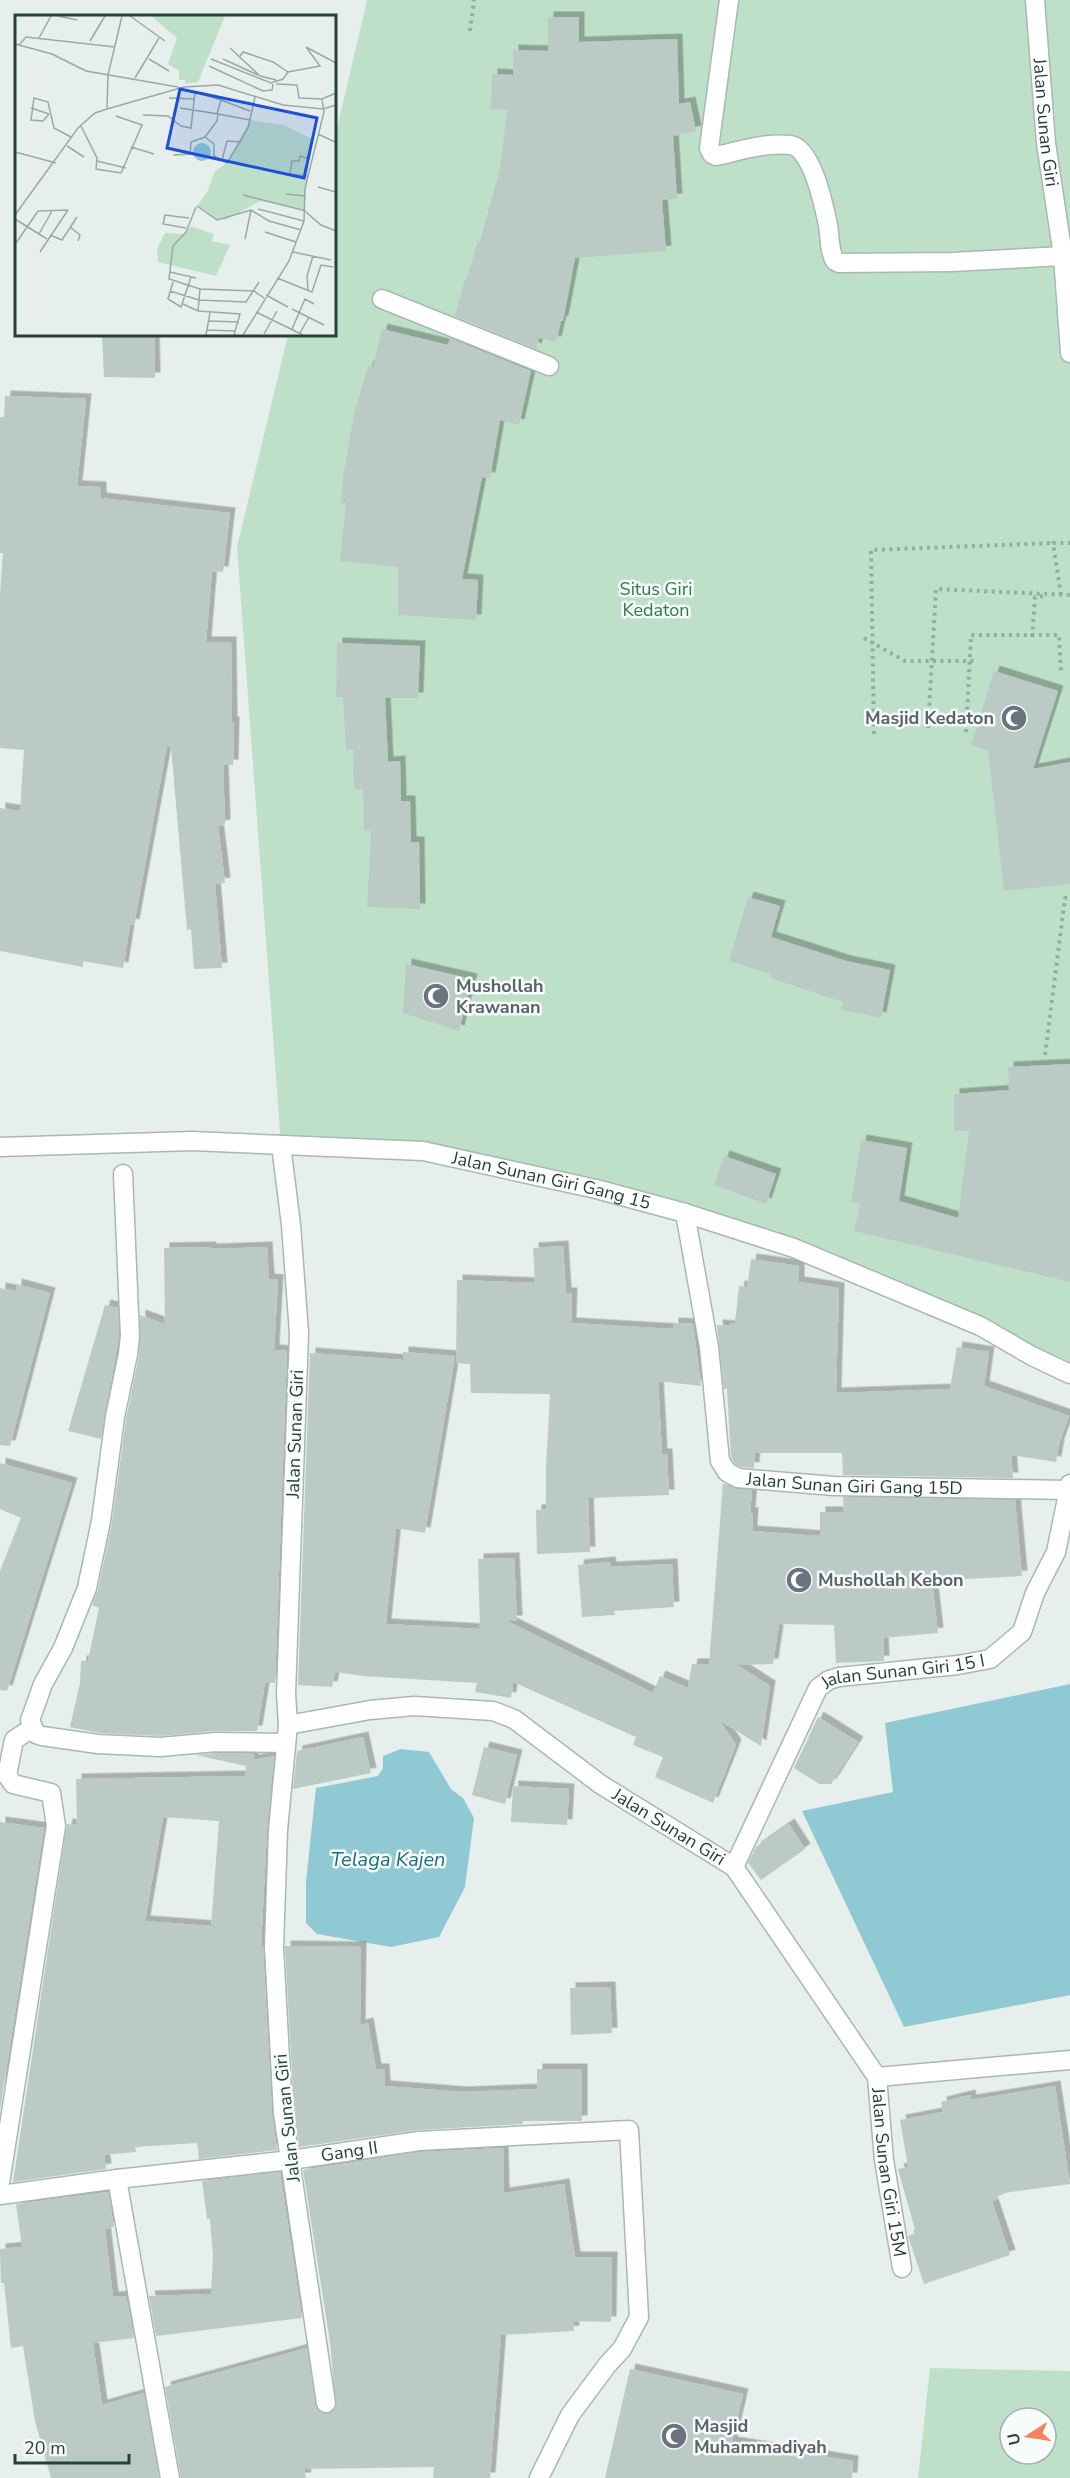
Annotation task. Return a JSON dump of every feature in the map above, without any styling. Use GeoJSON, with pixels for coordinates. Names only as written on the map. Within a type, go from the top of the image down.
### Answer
{"type":"FeatureCollection","features":[{"type":"Feature","properties":{"kind":"street"},"geometry":{"type":"LineString","coordinates":[[729,0],[709,148],[716,156],[791,144],[802,151],[810,164],[835,261],[838,263],[953,262],[1063,256]]}},
{"type":"Feature","properties":{"kind":"street","name":"Jalan Sunan Giri"},"geometry":{"type":"LineString","coordinates":[[1035,0],[1046,144],[1063,256],[1070,352]]}},
{"type":"Feature","properties":{"kind":"street"},"geometry":{"type":"LineString","coordinates":[[382,299],[549,366]]}},
{"type":"Feature","properties":{"kind":"street","name":"Jalan Sunan Giri Gang 15"},"geometry":{"type":"LineString","coordinates":[[0,1147],[192,1141],[423,1150],[584,1185],[685,1213],[805,1252],[980,1326],[1032,1356],[1070,1374]]}},
{"type":"Feature","properties":{"kind":"street","name":"Jalan Sunan Giri"},"geometry":{"type":"LineString","coordinates":[[281,1145],[291,1225],[298,1333],[286,1694],[288,1725],[278,1830],[274,1947],[283,2113],[326,2403]]}},
{"type":"Feature","properties":{"kind":"street"},"geometry":{"type":"LineString","coordinates":[[123,1174],[130,1336],[115,1417],[101,1521],[87,1588],[63,1648],[43,1684],[30,1720],[32,1728],[36,1734],[42,1736],[129,1746],[160,1747],[216,1742],[286,1743]]}},
{"type":"Feature","properties":{"kind":"street","name":"Jalan Sunan Giri Gang 15D"},"geometry":{"type":"LineString","coordinates":[[685,1213],[709,1347],[720,1461],[727,1472],[738,1478],[834,1486],[1069,1487]]}},
{"type":"Feature","properties":{"kind":"street","name":"Jalan Sunan Giri 15 I"},"geometry":{"type":"LineString","coordinates":[[734,1867],[818,1688],[829,1680],[839,1677],[958,1665],[990,1659],[1022,1632],[1035,1593],[1056,1552],[1069,1487]]}},
{"type":"Feature","properties":{"kind":"street","name":"Jalan Sunan Giri"},"geometry":{"type":"LineString","coordinates":[[288,1725],[370,1710],[414,1706],[493,1711],[514,1719],[600,1784],[734,1867],[877,2077]]}},
{"type":"Feature","properties":{"kind":"street"},"geometry":{"type":"LineString","coordinates":[[0,2183],[56,1826],[51,1793],[13,1784],[7,1775],[14,1740],[32,1728]]}},
{"type":"Feature","properties":{"kind":"street"},"geometry":{"type":"LineString","coordinates":[[877,2077],[1070,2060]]}},
{"type":"Feature","properties":{"kind":"street","name":"Jalan Sunan Giri 15M"},"geometry":{"type":"LineString","coordinates":[[877,2077],[884,2160],[902,2268]]}},
{"type":"Feature","properties":{"kind":"street","name":"Gang II"},"geometry":{"type":"LineString","coordinates":[[0,2195],[117,2179],[291,2160],[419,2141],[629,2130],[639,2317],[622,2349],[570,2415],[539,2478]]}},
{"type":"Feature","properties":{"kind":"street"},"geometry":{"type":"LineString","coordinates":[[117,2179],[170,2478]]}},
{"type":"Feature","properties":{"kind":"path"},"geometry":{"type":"LineString","coordinates":[[470,31],[474,0]]}},
{"type":"Feature","properties":{"kind":"path"},"geometry":{"type":"LineString","coordinates":[[1053,543],[1062,595]]}},
{"type":"Feature","properties":{"kind":"path"},"geometry":{"type":"LineString","coordinates":[[874,734],[871,550],[1070,543]]}},
{"type":"Feature","properties":{"kind":"path"},"geometry":{"type":"LineString","coordinates":[[928,728],[936,589],[1070,595]]}},
{"type":"Feature","properties":{"kind":"path"},"geometry":{"type":"LineString","coordinates":[[1032,636],[1035,597],[1062,595]]}},
{"type":"Feature","properties":{"kind":"path"},"geometry":{"type":"LineString","coordinates":[[966,732],[971,635],[1059,635],[1061,672]]}},
{"type":"Feature","properties":{"kind":"path"},"geometry":{"type":"LineString","coordinates":[[864,638],[905,661],[977,661]]}},
{"type":"Feature","properties":{"kind":"path"},"geometry":{"type":"LineString","coordinates":[[1045,1055],[1065,898],[1070,898]]}},
{"type":"Feature","properties":{"kind":"green space","name":"Situs Giri Kedaton"},"geometry":{"type":"Polygon","coordinates":[[[367,0],[1070,0],[1070,1376],[794,1248],[423,1151],[281,1145],[237,547],[288,336],[336,336],[336,133],[367,0]]]}},
{"type":"Feature","properties":{"kind":"green space"},"geometry":{"type":"Polygon","coordinates":[[[930,2368],[1070,2371],[1070,2478],[918,2478],[930,2368]]]}},
{"type":"Feature","properties":{"kind":"water"},"geometry":{"type":"Polygon","coordinates":[[[1070,1684],[1070,1995],[904,2027],[802,1811],[893,1792],[885,1723],[1070,1684]]]}},
{"type":"Feature","properties":{"kind":"water","name":"Telaga Kajen"},"geometry":{"type":"Polygon","coordinates":[[[401,1749],[429,1752],[451,1789],[463,1798],[474,1818],[465,1887],[439,1937],[391,1947],[317,1934],[306,1923],[306,1882],[316,1788],[378,1776],[383,1768],[383,1756],[401,1749]]]}},
{"type":"Feature","properties":{"kind":"building"},"geometry":{"type":"Polygon","coordinates":[[[548,17],[579,17],[579,42],[677,39],[679,104],[690,102],[696,131],[673,136],[677,199],[662,200],[666,251],[575,258],[563,321],[561,321],[556,342],[539,338],[536,349],[455,316],[478,240],[480,241],[500,169],[507,110],[491,109],[492,74],[513,75],[513,50],[548,51],[548,17]]]}},
{"type":"Feature","properties":{"kind":"building"},"geometry":{"type":"Polygon","coordinates":[[[382,329],[448,345],[450,338],[531,371],[519,425],[500,420],[490,478],[482,477],[462,579],[478,580],[476,620],[398,615],[398,567],[340,561],[346,503],[341,503],[343,477],[354,414],[368,366],[373,367],[382,329]]]}},
{"type":"Feature","properties":{"kind":"building"},"geometry":{"type":"Polygon","coordinates":[[[102,336],[154,336],[155,378],[104,377],[102,336]]]}},
{"type":"Feature","properties":{"kind":"building"},"geometry":{"type":"Polygon","coordinates":[[[5,396],[86,399],[77,486],[101,487],[101,498],[230,513],[223,572],[212,571],[206,642],[231,642],[233,765],[223,765],[225,825],[218,826],[225,883],[215,884],[222,968],[194,969],[191,929],[187,930],[171,747],[167,746],[134,925],[130,924],[123,968],[83,961],[83,967],[0,951],[0,808],[20,811],[24,750],[0,748],[0,595],[3,553],[0,553],[0,417],[4,417],[5,396]]]}},
{"type":"Feature","properties":{"kind":"building"},"geometry":{"type":"Polygon","coordinates":[[[337,643],[420,646],[418,698],[385,698],[388,762],[400,761],[401,801],[410,801],[411,842],[419,842],[420,909],[367,907],[371,831],[364,831],[363,789],[354,789],[353,749],[346,750],[343,697],[336,697],[337,643]]]}},
{"type":"Feature","properties":{"kind":"building"},"geometry":{"type":"Polygon","coordinates":[[[994,671],[1058,691],[1033,769],[1070,762],[1070,884],[1004,891],[988,750],[971,745],[994,671]]]}},
{"type":"Feature","properties":{"kind":"building"},"geometry":{"type":"Polygon","coordinates":[[[748,897],[780,906],[771,937],[846,961],[890,970],[881,1018],[841,1010],[843,1002],[770,978],[771,974],[729,961],[748,897]]]}},
{"type":"Feature","properties":{"kind":"building","name":"Mushollah Krawanan"},"geometry":{"type":"Polygon","coordinates":[[[406,964],[472,979],[459,1031],[403,1013],[406,964]]]}},
{"type":"Feature","properties":{"kind":"building"},"geometry":{"type":"Polygon","coordinates":[[[1070,1064],[1070,1282],[854,1231],[860,1204],[851,1202],[861,1140],[907,1148],[899,1201],[958,1218],[969,1131],[954,1131],[954,1094],[1009,1090],[1008,1067],[1070,1064]]]}},
{"type":"Feature","properties":{"kind":"building"},"geometry":{"type":"Polygon","coordinates":[[[724,1156],[776,1174],[766,1204],[714,1185],[724,1156]]]}},
{"type":"Feature","properties":{"kind":"building"},"geometry":{"type":"Polygon","coordinates":[[[563,1246],[566,1293],[572,1293],[571,1323],[673,1329],[673,1323],[693,1324],[701,1386],[658,1381],[662,1454],[667,1454],[669,1495],[588,1498],[590,1552],[537,1554],[536,1510],[546,1509],[550,1394],[471,1393],[470,1364],[456,1363],[457,1280],[535,1283],[533,1248],[563,1246]]]}},
{"type":"Feature","properties":{"kind":"building"},"geometry":{"type":"Polygon","coordinates":[[[211,1247],[211,1249],[267,1247],[269,1279],[278,1280],[274,1350],[287,1351],[275,1683],[265,1683],[257,1731],[215,1731],[160,1736],[99,1733],[70,1727],[80,1683],[81,1661],[88,1661],[99,1608],[92,1605],[98,1590],[112,1522],[126,1419],[139,1355],[140,1315],[165,1324],[164,1248],[211,1247]]]}},
{"type":"Feature","properties":{"kind":"building"},"geometry":{"type":"Polygon","coordinates":[[[751,1259],[799,1266],[799,1282],[839,1288],[836,1393],[950,1389],[957,1347],[989,1352],[984,1386],[1069,1416],[1059,1444],[1056,1462],[1011,1455],[1013,1478],[843,1475],[842,1453],[755,1453],[754,1468],[735,1464],[731,1457],[727,1389],[724,1389],[717,1325],[730,1326],[730,1323],[735,1323],[739,1286],[747,1287],[751,1259]]]}},
{"type":"Feature","properties":{"kind":"building"},"geometry":{"type":"Polygon","coordinates":[[[16,1284],[50,1293],[10,1446],[0,1445],[0,1288],[16,1291],[16,1284]]]}},
{"type":"Feature","properties":{"kind":"building"},"geometry":{"type":"Polygon","coordinates":[[[105,1305],[118,1308],[119,1336],[101,1439],[68,1431],[105,1305]]]}},
{"type":"Feature","properties":{"kind":"building"},"geometry":{"type":"Polygon","coordinates":[[[403,1352],[455,1356],[425,1533],[396,1528],[386,1624],[480,1629],[478,1559],[514,1558],[517,1621],[507,1621],[653,1693],[660,1676],[688,1688],[692,1664],[709,1664],[723,1483],[737,1489],[752,1490],[750,1513],[753,1513],[752,1531],[820,1536],[820,1512],[844,1512],[843,1497],[1015,1500],[1022,1576],[932,1581],[938,1633],[883,1638],[884,1661],[836,1663],[834,1625],[779,1624],[773,1664],[737,1665],[770,1686],[761,1746],[719,1720],[736,1745],[713,1803],[655,1777],[663,1757],[633,1745],[636,1737],[513,1682],[511,1698],[475,1692],[477,1683],[363,1676],[335,1672],[332,1687],[298,1685],[310,1353],[403,1360],[403,1352]]]}},
{"type":"Feature","properties":{"kind":"building"},"geometry":{"type":"Polygon","coordinates":[[[0,1463],[72,1483],[7,1691],[0,1690],[0,1571],[21,1518],[0,1509],[0,1463]]]}},
{"type":"Feature","properties":{"kind":"building"},"geometry":{"type":"Polygon","coordinates":[[[610,1562],[611,1567],[672,1564],[674,1607],[614,1611],[615,1615],[582,1617],[578,1565],[610,1562]]]}},
{"type":"Feature","properties":{"kind":"building"},"geometry":{"type":"Polygon","coordinates":[[[818,1717],[858,1742],[831,1784],[819,1784],[794,1768],[818,1717]]]}},
{"type":"Feature","properties":{"kind":"building"},"geometry":{"type":"Polygon","coordinates":[[[363,1737],[371,1773],[293,1789],[297,1751],[363,1737]]]}},
{"type":"Feature","properties":{"kind":"building"},"geometry":{"type":"Polygon","coordinates":[[[484,1747],[517,1755],[505,1804],[472,1795],[484,1747]]]}},
{"type":"Feature","properties":{"kind":"building"},"geometry":{"type":"Polygon","coordinates":[[[254,1754],[253,1760],[274,1756],[267,1829],[261,1946],[263,1946],[272,2114],[277,2150],[199,2159],[197,2143],[135,2147],[136,2152],[104,2155],[106,2169],[13,2182],[67,1824],[77,1825],[76,1779],[245,1776],[246,1766],[196,1755],[254,1754]],[[163,1817],[145,1921],[211,1926],[219,1821],[163,1817]]]}},
{"type":"Feature","properties":{"kind":"building"},"geometry":{"type":"Polygon","coordinates":[[[513,1786],[569,1789],[567,1825],[511,1822],[513,1786]]]}},
{"type":"Feature","properties":{"kind":"building"},"geometry":{"type":"Polygon","coordinates":[[[0,1822],[44,1828],[0,2110],[0,1822]]]}},
{"type":"Feature","properties":{"kind":"building"},"geometry":{"type":"Polygon","coordinates":[[[789,1824],[805,1849],[761,1880],[748,1863],[756,1847],[789,1824]]]}},
{"type":"Feature","properties":{"kind":"building"},"geometry":{"type":"Polygon","coordinates":[[[285,1946],[361,1947],[360,2025],[368,2023],[376,2069],[384,2069],[385,2086],[463,2092],[537,2089],[537,2069],[582,2069],[582,2121],[523,2121],[523,2124],[418,2130],[299,2147],[294,2112],[285,1946]]]}},
{"type":"Feature","properties":{"kind":"building"},"geometry":{"type":"Polygon","coordinates":[[[610,1987],[612,2033],[571,2035],[570,1988],[610,1987]]]}},
{"type":"Feature","properties":{"kind":"building"},"geometry":{"type":"Polygon","coordinates":[[[1055,2086],[1070,2184],[997,2194],[999,2199],[992,2201],[1010,2255],[924,2284],[908,2236],[916,2233],[898,2169],[908,2167],[900,2120],[943,2112],[941,2102],[970,2095],[971,2100],[1055,2086]]]}},
{"type":"Feature","properties":{"kind":"building"},"geometry":{"type":"Polygon","coordinates":[[[503,2148],[504,2193],[564,2184],[575,2257],[612,2257],[611,2322],[573,2321],[574,2331],[501,2335],[490,2478],[433,2478],[434,2467],[304,2469],[306,2478],[181,2478],[165,2387],[307,2348],[317,2409],[327,2414],[336,2408],[330,2342],[303,2170],[420,2152],[503,2148]]]}},
{"type":"Feature","properties":{"kind":"building"},"geometry":{"type":"Polygon","coordinates":[[[280,2172],[302,2318],[156,2336],[149,2296],[211,2294],[213,2256],[210,2219],[207,2219],[202,2181],[280,2172]]]}},
{"type":"Feature","properties":{"kind":"building"},"geometry":{"type":"Polygon","coordinates":[[[108,2192],[114,2227],[105,2229],[113,2297],[126,2296],[134,2338],[93,2343],[102,2405],[144,2393],[159,2478],[51,2478],[35,2421],[23,2346],[11,2348],[4,2283],[1,2283],[0,2249],[22,2247],[16,2204],[108,2192]]]}},
{"type":"Feature","properties":{"kind":"building","name":"Masjid Muhammadiyah"},"geometry":{"type":"Polygon","coordinates":[[[630,2369],[743,2394],[732,2442],[853,2461],[852,2478],[605,2478],[630,2369]]]}},
{"type":"Feature","properties":{"kind":"place","name":"Masjid Kedaton"},"geometry":{"type":"Point","coordinates":[1014,718]}},
{"type":"Feature","properties":{"kind":"place","name":"Mushollah Krawanan"},"geometry":{"type":"Point","coordinates":[436,996]}},
{"type":"Feature","properties":{"kind":"place","name":"Mushollah Kebon"},"geometry":{"type":"Point","coordinates":[799,1580]}},
{"type":"Feature","properties":{"kind":"place","name":"Masjid Muhammadiyah"},"geometry":{"type":"Point","coordinates":[674,2436]}}]}
